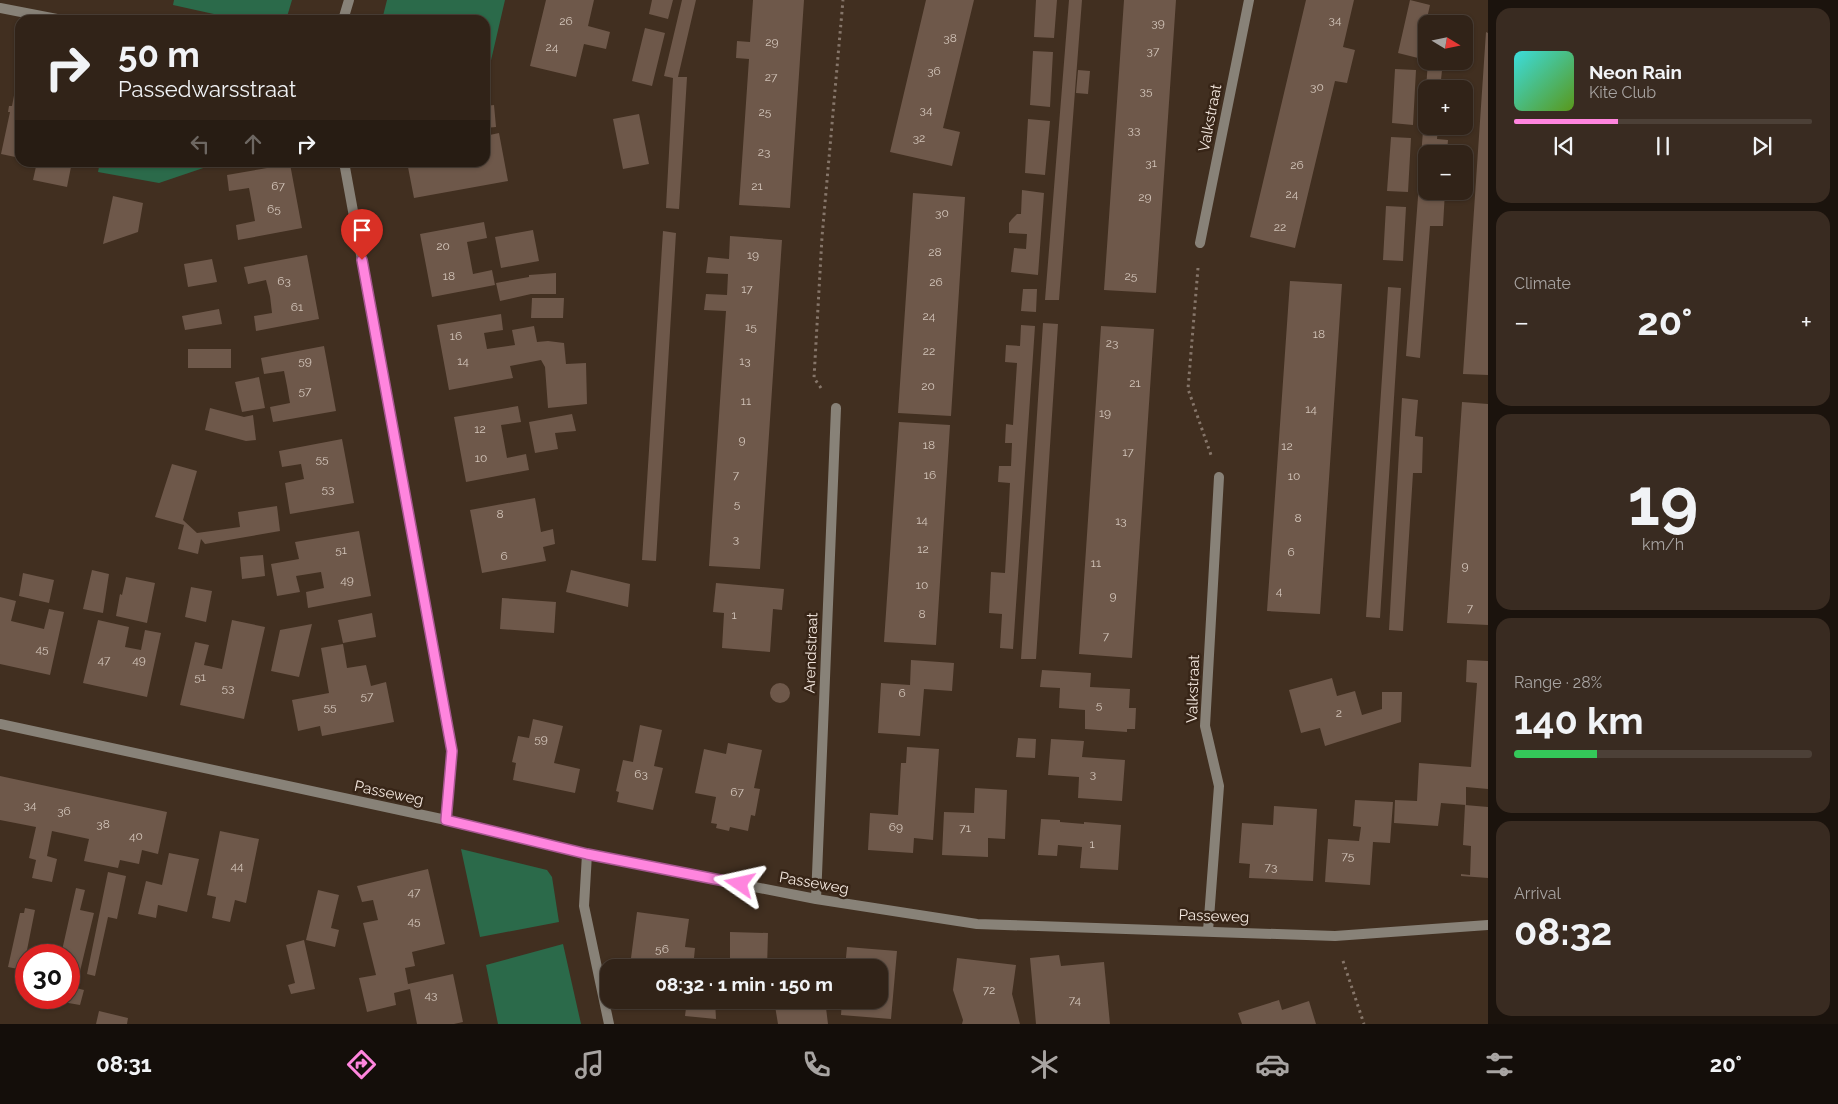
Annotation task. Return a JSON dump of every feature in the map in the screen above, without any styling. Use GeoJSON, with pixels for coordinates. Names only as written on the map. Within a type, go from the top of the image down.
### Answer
{"type":"FeatureCollection","features":[{"type":"Feature","properties":{"kind":"street"},"geometry":{"type":"LineString","coordinates":[[344,15],[348,0]]}},
{"type":"Feature","properties":{"kind":"street","name":"Valkstraat"},"geometry":{"type":"LineString","coordinates":[[1200,242],[1249,0]]}},
{"type":"Feature","properties":{"kind":"street"},"geometry":{"type":"LineString","coordinates":[[0,8],[36,15]]}},
{"type":"Feature","properties":{"kind":"street"},"geometry":{"type":"LineString","coordinates":[[345,167],[452,751],[446,820]]}},
{"type":"Feature","properties":{"kind":"street","name":"Arendstraat"},"geometry":{"type":"LineString","coordinates":[[816,899],[836,408]]}},
{"type":"Feature","properties":{"kind":"street","name":"Valkstraat"},"geometry":{"type":"LineString","coordinates":[[1208,931],[1220,786],[1205,726],[1219,477]]}},
{"type":"Feature","properties":{"kind":"street","name":"Passeweg"},"geometry":{"type":"LineString","coordinates":[[0,724],[446,820],[587,854],[816,899],[977,924],[1335,936],[1488,925]]}},
{"type":"Feature","properties":{"kind":"street"},"geometry":{"type":"LineString","coordinates":[[587,854],[584,906],[609,1024]]}},
{"type":"Feature","properties":{"kind":"path"},"geometry":{"type":"LineString","coordinates":[[836,408],[814,378],[822,237],[843,0]]}},
{"type":"Feature","properties":{"kind":"path"},"geometry":{"type":"LineString","coordinates":[[1200,242],[1188,389],[1219,477]]}},
{"type":"Feature","properties":{"kind":"path"},"geometry":{"type":"LineString","coordinates":[[1335,936],[1364,1024]]}},
{"type":"Feature","properties":{"kind":"green space"},"geometry":{"type":"Polygon","coordinates":[[[174,0],[292,0],[288,15],[218,15],[173,5],[174,0]]]}},
{"type":"Feature","properties":{"kind":"green space"},"geometry":{"type":"Polygon","coordinates":[[[387,0],[505,0],[490,65],[490,15],[383,15],[387,0]]]}},
{"type":"Feature","properties":{"kind":"green space"},"geometry":{"type":"Polygon","coordinates":[[[99,167],[206,167],[159,183],[98,172],[99,167]]]}},
{"type":"Feature","properties":{"kind":"green space"},"geometry":{"type":"Polygon","coordinates":[[[461,849],[547,870],[552,877],[559,922],[480,937],[461,849]]]}},
{"type":"Feature","properties":{"kind":"green space"},"geometry":{"type":"Polygon","coordinates":[[[563,944],[581,1024],[498,1024],[486,965],[563,944]]]}},
{"type":"Feature","properties":{"kind":"building"},"geometry":{"type":"Polygon","coordinates":[[[546,0],[594,0],[588,26],[610,32],[606,49],[584,44],[576,77],[530,66],[546,0]]]}},
{"type":"Feature","properties":{"kind":"building"},"geometry":{"type":"Polygon","coordinates":[[[652,0],[673,0],[668,19],[649,14],[652,0]]]}},
{"type":"Feature","properties":{"kind":"building"},"geometry":{"type":"Polygon","coordinates":[[[682,0],[696,0],[678,77],[687,77],[679,209],[666,208],[673,78],[664,76],[682,0]]]}},
{"type":"Feature","properties":{"kind":"building"},"geometry":{"type":"Polygon","coordinates":[[[753,0],[804,0],[790,208],[739,205],[749,59],[736,58],[737,41],[750,42],[753,0]]]}},
{"type":"Feature","properties":{"kind":"building"},"geometry":{"type":"Polygon","coordinates":[[[926,0],[974,0],[943,128],[960,132],[952,166],[890,152],[926,0]]]}},
{"type":"Feature","properties":{"kind":"building"},"geometry":{"type":"Polygon","coordinates":[[[1036,0],[1057,0],[1054,38],[1034,37],[1036,0]]]}},
{"type":"Feature","properties":{"kind":"building"},"geometry":{"type":"Polygon","coordinates":[[[1069,0],[1082,0],[1059,300],[1045,300],[1069,0]]]}},
{"type":"Feature","properties":{"kind":"building"},"geometry":{"type":"Polygon","coordinates":[[[1124,0],[1176,0],[1156,293],[1104,290],[1124,0]]]}},
{"type":"Feature","properties":{"kind":"building"},"geometry":{"type":"Polygon","coordinates":[[[1306,0],[1354,0],[1343,47],[1355,50],[1347,83],[1335,81],[1295,248],[1250,237],[1306,0]]]}},
{"type":"Feature","properties":{"kind":"building"},"geometry":{"type":"Polygon","coordinates":[[[1410,0],[1430,5],[1428,15],[1418,15],[1418,58],[1398,53],[1410,0]]]}},
{"type":"Feature","properties":{"kind":"building"},"geometry":{"type":"Polygon","coordinates":[[[645,28],[665,33],[652,86],[632,81],[645,28]]]}},
{"type":"Feature","properties":{"kind":"building"},"geometry":{"type":"Polygon","coordinates":[[[1486,32],[1488,33],[1488,375],[1463,374],[1486,32]]]}},
{"type":"Feature","properties":{"kind":"building"},"geometry":{"type":"Polygon","coordinates":[[[1033,51],[1053,52],[1050,107],[1030,105],[1033,51]]]}},
{"type":"Feature","properties":{"kind":"building"},"geometry":{"type":"Polygon","coordinates":[[[1395,69],[1416,70],[1413,125],[1392,123],[1395,69]]]}},
{"type":"Feature","properties":{"kind":"building"},"geometry":{"type":"Polygon","coordinates":[[[1078,70],[1090,71],[1088,94],[1076,93],[1078,70]]]}},
{"type":"Feature","properties":{"kind":"building"},"geometry":{"type":"Polygon","coordinates":[[[1427,70],[1442,70],[1441,80],[1427,80],[1427,70]]]}},
{"type":"Feature","properties":{"kind":"building"},"geometry":{"type":"Polygon","coordinates":[[[15,90],[15,157],[1,154],[10,112],[8,112],[9,106],[12,106],[15,90]]]}},
{"type":"Feature","properties":{"kind":"building"},"geometry":{"type":"Polygon","coordinates":[[[490,105],[494,105],[496,127],[490,128],[490,105]]]}},
{"type":"Feature","properties":{"kind":"building"},"geometry":{"type":"Polygon","coordinates":[[[639,114],[649,164],[623,169],[613,119],[639,114]]]}},
{"type":"Feature","properties":{"kind":"building"},"geometry":{"type":"Polygon","coordinates":[[[1028,119],[1050,121],[1045,175],[1025,173],[1028,119]]]}},
{"type":"Feature","properties":{"kind":"building"},"geometry":{"type":"Polygon","coordinates":[[[499,133],[508,181],[414,198],[408,167],[490,167],[490,135],[499,133]]]}},
{"type":"Feature","properties":{"kind":"building"},"geometry":{"type":"Polygon","coordinates":[[[1423,135],[1437,135],[1437,139],[1448,140],[1448,145],[1422,145],[1423,135]]]}},
{"type":"Feature","properties":{"kind":"building"},"geometry":{"type":"Polygon","coordinates":[[[1391,137],[1411,138],[1408,192],[1387,191],[1391,137]]]}},
{"type":"Feature","properties":{"kind":"building"},"geometry":{"type":"Polygon","coordinates":[[[36,167],[71,167],[67,187],[33,180],[36,167]]]}},
{"type":"Feature","properties":{"kind":"building"},"geometry":{"type":"Polygon","coordinates":[[[273,167],[291,167],[302,228],[238,240],[236,225],[255,221],[249,188],[229,191],[227,175],[273,167]]]}},
{"type":"Feature","properties":{"kind":"building"},"geometry":{"type":"Polygon","coordinates":[[[1022,190],[1044,193],[1038,275],[1011,272],[1014,248],[1026,249],[1027,234],[1009,233],[1009,223],[1017,214],[1021,214],[1022,190]]]}},
{"type":"Feature","properties":{"kind":"building"},"geometry":{"type":"Polygon","coordinates":[[[913,193],[965,197],[951,416],[898,413],[913,193]]]}},
{"type":"Feature","properties":{"kind":"building"},"geometry":{"type":"Polygon","coordinates":[[[113,196],[143,203],[138,232],[103,244],[113,196]]]}},
{"type":"Feature","properties":{"kind":"building"},"geometry":{"type":"Polygon","coordinates":[[[1418,197],[1418,200],[1444,200],[1443,226],[1430,226],[1420,358],[1406,356],[1418,197]]]}},
{"type":"Feature","properties":{"kind":"building"},"geometry":{"type":"Polygon","coordinates":[[[1386,206],[1406,207],[1403,261],[1383,260],[1386,206]]]}},
{"type":"Feature","properties":{"kind":"building"},"geometry":{"type":"Polygon","coordinates":[[[484,222],[487,238],[467,242],[473,274],[492,270],[495,285],[432,297],[420,234],[484,222]]]}},
{"type":"Feature","properties":{"kind":"building"},"geometry":{"type":"Polygon","coordinates":[[[533,230],[539,261],[501,268],[495,237],[533,230]]]}},
{"type":"Feature","properties":{"kind":"building"},"geometry":{"type":"Polygon","coordinates":[[[663,231],[676,233],[656,561],[642,560],[663,231]]]}},
{"type":"Feature","properties":{"kind":"building"},"geometry":{"type":"Polygon","coordinates":[[[730,236],[782,240],[760,569],[709,566],[726,311],[704,310],[706,294],[727,295],[728,274],[706,273],[708,257],[729,259],[730,236]]]}},
{"type":"Feature","properties":{"kind":"building"},"geometry":{"type":"Polygon","coordinates":[[[307,255],[319,319],[256,331],[254,316],[272,313],[270,296],[266,280],[248,284],[244,267],[307,255]]]}},
{"type":"Feature","properties":{"kind":"building"},"geometry":{"type":"Polygon","coordinates":[[[212,259],[217,282],[188,287],[184,264],[212,259]]]}},
{"type":"Feature","properties":{"kind":"building"},"geometry":{"type":"Polygon","coordinates":[[[556,273],[556,294],[531,294],[500,301],[496,283],[529,277],[529,275],[556,273]]]}},
{"type":"Feature","properties":{"kind":"building"},"geometry":{"type":"Polygon","coordinates":[[[1290,281],[1342,284],[1320,614],[1267,611],[1290,281]]]}},
{"type":"Feature","properties":{"kind":"building"},"geometry":{"type":"Polygon","coordinates":[[[1388,287],[1401,288],[1380,618],[1366,617],[1388,287]]]}},
{"type":"Feature","properties":{"kind":"building"},"geometry":{"type":"Polygon","coordinates":[[[1023,289],[1037,289],[1036,312],[1021,311],[1023,289]]]}},
{"type":"Feature","properties":{"kind":"building"},"geometry":{"type":"Polygon","coordinates":[[[532,298],[564,298],[563,318],[531,318],[532,298]]]}},
{"type":"Feature","properties":{"kind":"building"},"geometry":{"type":"Polygon","coordinates":[[[219,309],[222,324],[185,330],[182,316],[219,309]]]}},
{"type":"Feature","properties":{"kind":"building"},"geometry":{"type":"Polygon","coordinates":[[[501,314],[503,330],[484,333],[487,349],[515,345],[512,330],[534,326],[537,342],[564,343],[566,364],[586,363],[587,404],[548,408],[545,367],[541,360],[510,366],[513,378],[449,390],[437,325],[501,314]]]}},
{"type":"Feature","properties":{"kind":"building"},"geometry":{"type":"Polygon","coordinates":[[[1043,323],[1058,324],[1036,659],[1021,659],[1043,323]]]}},
{"type":"Feature","properties":{"kind":"building"},"geometry":{"type":"Polygon","coordinates":[[[1021,325],[1035,326],[1013,649],[1000,648],[1002,614],[989,613],[991,572],[1005,573],[1010,483],[998,482],[999,466],[1011,466],[1012,443],[1005,443],[1006,424],[1013,425],[1017,363],[1005,362],[1006,345],[1020,346],[1021,325]]]}},
{"type":"Feature","properties":{"kind":"building"},"geometry":{"type":"Polygon","coordinates":[[[1101,326],[1154,329],[1132,658],[1079,654],[1101,326]]]}},
{"type":"Feature","properties":{"kind":"building"},"geometry":{"type":"Polygon","coordinates":[[[324,346],[336,411],[273,422],[270,407],[290,403],[287,386],[284,371],[264,374],[261,358],[324,346]]]}},
{"type":"Feature","properties":{"kind":"building"},"geometry":{"type":"Polygon","coordinates":[[[188,349],[231,349],[231,368],[188,368],[188,349]]]}},
{"type":"Feature","properties":{"kind":"building"},"geometry":{"type":"Polygon","coordinates":[[[259,377],[265,408],[242,412],[235,382],[259,377]]]}},
{"type":"Feature","properties":{"kind":"building"},"geometry":{"type":"Polygon","coordinates":[[[1402,398],[1418,400],[1415,436],[1423,437],[1422,473],[1413,473],[1403,631],[1389,630],[1402,398]]]}},
{"type":"Feature","properties":{"kind":"building"},"geometry":{"type":"Polygon","coordinates":[[[1462,402],[1488,404],[1488,625],[1447,623],[1462,402]]]}},
{"type":"Feature","properties":{"kind":"building"},"geometry":{"type":"Polygon","coordinates":[[[518,406],[521,422],[501,425],[507,458],[526,454],[529,470],[466,482],[454,417],[518,406]]]}},
{"type":"Feature","properties":{"kind":"building"},"geometry":{"type":"Polygon","coordinates":[[[210,408],[244,417],[253,415],[256,440],[246,441],[205,430],[210,408]]]}},
{"type":"Feature","properties":{"kind":"building"},"geometry":{"type":"Polygon","coordinates":[[[572,414],[576,431],[555,433],[558,449],[535,453],[529,422],[572,414]]]}},
{"type":"Feature","properties":{"kind":"building"},"geometry":{"type":"Polygon","coordinates":[[[899,422],[950,425],[936,645],[884,642],[899,422]]]}},
{"type":"Feature","properties":{"kind":"building"},"geometry":{"type":"Polygon","coordinates":[[[342,439],[354,503],[290,514],[285,483],[304,479],[301,464],[282,467],[279,451],[342,439]]]}},
{"type":"Feature","properties":{"kind":"building"},"geometry":{"type":"Polygon","coordinates":[[[172,464],[197,471],[183,520],[197,533],[240,527],[238,512],[277,506],[280,531],[205,544],[201,539],[198,554],[178,549],[184,525],[155,517],[172,464]]]}},
{"type":"Feature","properties":{"kind":"building"},"geometry":{"type":"Polygon","coordinates":[[[535,498],[541,532],[553,529],[555,544],[543,547],[546,561],[482,573],[470,510],[535,498]]]}},
{"type":"Feature","properties":{"kind":"building"},"geometry":{"type":"Polygon","coordinates":[[[359,531],[371,596],[308,608],[306,592],[324,588],[321,572],[296,576],[300,592],[277,596],[271,564],[299,559],[295,542],[359,531]]]}},
{"type":"Feature","properties":{"kind":"building"},"geometry":{"type":"Polygon","coordinates":[[[263,555],[265,576],[242,579],[240,557],[263,555]]]}},
{"type":"Feature","properties":{"kind":"building"},"geometry":{"type":"Polygon","coordinates":[[[92,570],[109,574],[103,613],[83,609],[92,570]]]}},
{"type":"Feature","properties":{"kind":"building"},"geometry":{"type":"Polygon","coordinates":[[[571,570],[630,584],[628,607],[566,592],[571,570]]]}},
{"type":"Feature","properties":{"kind":"building"},"geometry":{"type":"Polygon","coordinates":[[[23,573],[54,580],[49,603],[19,596],[23,573]]]}},
{"type":"Feature","properties":{"kind":"building"},"geometry":{"type":"Polygon","coordinates":[[[126,577],[155,583],[147,623],[116,616],[120,594],[122,595],[126,577]]]}},
{"type":"Feature","properties":{"kind":"building"},"geometry":{"type":"Polygon","coordinates":[[[716,583],[784,589],[782,610],[773,609],[770,652],[722,648],[724,613],[713,612],[716,583]]]}},
{"type":"Feature","properties":{"kind":"building"},"geometry":{"type":"Polygon","coordinates":[[[191,587],[212,591],[206,622],[185,617],[191,587]]]}},
{"type":"Feature","properties":{"kind":"building"},"geometry":{"type":"Polygon","coordinates":[[[0,597],[16,601],[11,621],[44,629],[49,609],[64,612],[50,675],[0,664],[0,597]]]}},
{"type":"Feature","properties":{"kind":"building"},"geometry":{"type":"Polygon","coordinates":[[[502,598],[556,602],[554,633],[500,629],[502,598]]]}},
{"type":"Feature","properties":{"kind":"building"},"geometry":{"type":"Polygon","coordinates":[[[372,613],[376,637],[343,643],[338,620],[372,613]]]}},
{"type":"Feature","properties":{"kind":"building"},"geometry":{"type":"Polygon","coordinates":[[[98,620],[129,627],[125,647],[141,650],[145,630],[161,633],[147,697],[83,683],[98,620]]]}},
{"type":"Feature","properties":{"kind":"building"},"geometry":{"type":"Polygon","coordinates":[[[232,620],[265,627],[244,719],[180,705],[195,642],[209,645],[204,665],[222,669],[232,620]]]}},
{"type":"Feature","properties":{"kind":"building"},"geometry":{"type":"Polygon","coordinates":[[[312,624],[299,677],[271,671],[280,630],[312,624]]]}},
{"type":"Feature","properties":{"kind":"building"},"geometry":{"type":"Polygon","coordinates":[[[343,644],[347,668],[366,665],[371,686],[386,682],[394,722],[322,736],[320,726],[298,731],[292,700],[329,693],[321,648],[343,644]]]}},
{"type":"Feature","properties":{"kind":"building"},"geometry":{"type":"Polygon","coordinates":[[[911,660],[954,663],[952,691],[924,689],[920,736],[878,733],[881,683],[910,685],[911,660]]]}},
{"type":"Feature","properties":{"kind":"building"},"geometry":{"type":"Polygon","coordinates":[[[1467,660],[1488,661],[1488,789],[1466,787],[1466,805],[1441,803],[1438,826],[1394,823],[1395,800],[1417,801],[1419,763],[1471,767],[1477,683],[1466,682],[1467,660]]]}},
{"type":"Feature","properties":{"kind":"building"},"geometry":{"type":"Polygon","coordinates":[[[1042,670],[1091,673],[1090,687],[1130,689],[1129,708],[1136,708],[1135,729],[1127,729],[1127,732],[1085,729],[1085,710],[1059,708],[1060,688],[1040,687],[1042,670]]]}},
{"type":"Feature","properties":{"kind":"building"},"geometry":{"type":"Polygon","coordinates":[[[1332,678],[1337,696],[1355,691],[1362,715],[1382,709],[1382,692],[1402,692],[1401,722],[1325,746],[1320,728],[1301,733],[1289,690],[1332,678]]]}},
{"type":"Feature","properties":{"kind":"building"},"geometry":{"type":"Polygon","coordinates":[[[776,683],[784,683],[790,689],[790,697],[784,703],[776,703],[770,697],[770,689],[776,683]]]}},
{"type":"Feature","properties":{"kind":"building"},"geometry":{"type":"Polygon","coordinates":[[[533,719],[563,726],[554,763],[580,769],[575,793],[513,780],[516,763],[512,762],[518,736],[529,738],[533,719]]]}},
{"type":"Feature","properties":{"kind":"building"},"geometry":{"type":"Polygon","coordinates":[[[640,725],[662,730],[654,766],[663,768],[653,810],[617,802],[619,792],[616,791],[623,760],[633,762],[640,725]]]}},
{"type":"Feature","properties":{"kind":"building"},"geometry":{"type":"Polygon","coordinates":[[[1018,738],[1036,739],[1035,758],[1016,757],[1018,738]]]}},
{"type":"Feature","properties":{"kind":"building"},"geometry":{"type":"Polygon","coordinates":[[[1051,739],[1084,741],[1082,757],[1125,760],[1122,801],[1078,798],[1079,777],[1048,775],[1051,739]]]}},
{"type":"Feature","properties":{"kind":"building"},"geometry":{"type":"Polygon","coordinates":[[[728,743],[762,750],[754,788],[760,789],[755,816],[751,815],[748,831],[730,827],[729,831],[716,828],[717,824],[711,823],[716,797],[695,793],[704,749],[726,754],[728,743]]]}},
{"type":"Feature","properties":{"kind":"building"},"geometry":{"type":"Polygon","coordinates":[[[907,747],[939,749],[933,840],[914,838],[913,853],[868,850],[870,813],[898,815],[901,763],[906,763],[907,747]]]}},
{"type":"Feature","properties":{"kind":"building"},"geometry":{"type":"Polygon","coordinates":[[[0,776],[167,812],[158,854],[142,850],[139,864],[120,860],[118,868],[84,861],[89,839],[52,831],[47,856],[57,859],[52,882],[32,878],[36,860],[29,858],[36,827],[0,820],[0,776]]]}},
{"type":"Feature","properties":{"kind":"building"},"geometry":{"type":"Polygon","coordinates":[[[975,788],[1007,790],[1005,839],[988,838],[988,857],[942,855],[944,812],[974,813],[975,788]]]}},
{"type":"Feature","properties":{"kind":"building"},"geometry":{"type":"Polygon","coordinates":[[[1355,800],[1393,802],[1390,843],[1373,842],[1370,885],[1325,882],[1328,839],[1359,841],[1361,827],[1353,826],[1355,800]]]}},
{"type":"Feature","properties":{"kind":"building"},"geometry":{"type":"Polygon","coordinates":[[[1465,805],[1488,807],[1488,878],[1461,876],[1461,874],[1470,875],[1471,846],[1463,845],[1465,805]]]}},
{"type":"Feature","properties":{"kind":"building"},"geometry":{"type":"Polygon","coordinates":[[[1274,806],[1317,809],[1313,881],[1249,878],[1250,864],[1239,863],[1242,823],[1273,825],[1274,806]]]}},
{"type":"Feature","properties":{"kind":"building"},"geometry":{"type":"Polygon","coordinates":[[[1041,819],[1084,824],[1084,822],[1121,825],[1118,870],[1080,868],[1082,847],[1058,845],[1057,856],[1038,855],[1041,819]]]}},
{"type":"Feature","properties":{"kind":"building"},"geometry":{"type":"Polygon","coordinates":[[[220,831],[259,839],[246,903],[235,900],[230,922],[212,918],[216,897],[207,895],[220,831]]]}},
{"type":"Feature","properties":{"kind":"building"},"geometry":{"type":"Polygon","coordinates":[[[169,853],[199,859],[187,912],[158,905],[156,918],[138,914],[146,881],[162,885],[169,853]]]}},
{"type":"Feature","properties":{"kind":"building"},"geometry":{"type":"Polygon","coordinates":[[[428,869],[445,944],[412,952],[415,966],[405,968],[408,984],[453,974],[463,1022],[454,1024],[417,1024],[410,989],[394,993],[396,1005],[367,1012],[359,978],[376,975],[363,923],[378,920],[373,900],[362,902],[357,886],[428,869]]]}},
{"type":"Feature","properties":{"kind":"building"},"geometry":{"type":"Polygon","coordinates":[[[108,872],[126,876],[117,919],[108,917],[95,976],[87,974],[108,872]]]}},
{"type":"Feature","properties":{"kind":"building"},"geometry":{"type":"Polygon","coordinates":[[[76,888],[85,890],[80,910],[94,913],[80,971],[80,944],[63,944],[76,888]]]}},
{"type":"Feature","properties":{"kind":"building"},"geometry":{"type":"Polygon","coordinates":[[[318,890],[339,895],[331,928],[339,930],[335,947],[306,940],[318,890]]]}},
{"type":"Feature","properties":{"kind":"building"},"geometry":{"type":"Polygon","coordinates":[[[25,908],[35,910],[28,944],[15,944],[15,968],[8,967],[20,913],[24,913],[25,908]]]}},
{"type":"Feature","properties":{"kind":"building"},"geometry":{"type":"Polygon","coordinates":[[[637,912],[689,919],[685,947],[695,948],[694,959],[631,958],[637,912]]]}},
{"type":"Feature","properties":{"kind":"building"},"geometry":{"type":"Polygon","coordinates":[[[730,932],[768,933],[767,959],[730,959],[730,932]]]}},
{"type":"Feature","properties":{"kind":"building"},"geometry":{"type":"Polygon","coordinates":[[[304,940],[315,989],[291,994],[288,985],[295,983],[286,945],[304,940]]]}},
{"type":"Feature","properties":{"kind":"building"},"geometry":{"type":"Polygon","coordinates":[[[847,947],[897,951],[891,1019],[841,1015],[841,1009],[888,1009],[888,959],[846,959],[847,947]]]}},
{"type":"Feature","properties":{"kind":"building"},"geometry":{"type":"Polygon","coordinates":[[[1059,955],[1061,966],[1104,962],[1110,1024],[1036,1024],[1030,958],[1059,955]]]}},
{"type":"Feature","properties":{"kind":"building"},"geometry":{"type":"Polygon","coordinates":[[[957,958],[1016,965],[1012,994],[1020,1024],[962,1024],[963,1020],[953,990],[957,958]]]}},
{"type":"Feature","properties":{"kind":"building"},"geometry":{"type":"Polygon","coordinates":[[[80,989],[84,990],[80,1005],[80,989]]]}},
{"type":"Feature","properties":{"kind":"building"},"geometry":{"type":"Polygon","coordinates":[[[1279,1000],[1282,1010],[1309,1001],[1316,1024],[1242,1024],[1238,1013],[1279,1000]]]}},
{"type":"Feature","properties":{"kind":"building"},"geometry":{"type":"Polygon","coordinates":[[[686,1009],[715,1009],[716,1019],[685,1016],[686,1009]]]}},
{"type":"Feature","properties":{"kind":"building"},"geometry":{"type":"Polygon","coordinates":[[[776,1009],[826,1009],[828,1024],[778,1024],[776,1009]]]}},
{"type":"Feature","properties":{"kind":"building"},"geometry":{"type":"Polygon","coordinates":[[[99,1011],[128,1018],[127,1024],[96,1024],[99,1011]]]}},
{"type":"Feature","properties":{"kind":"route"},"geometry":{"type":"LineString","coordinates":[[362,260],[452,751],[446,820],[587,854],[740,884]]}}]}
